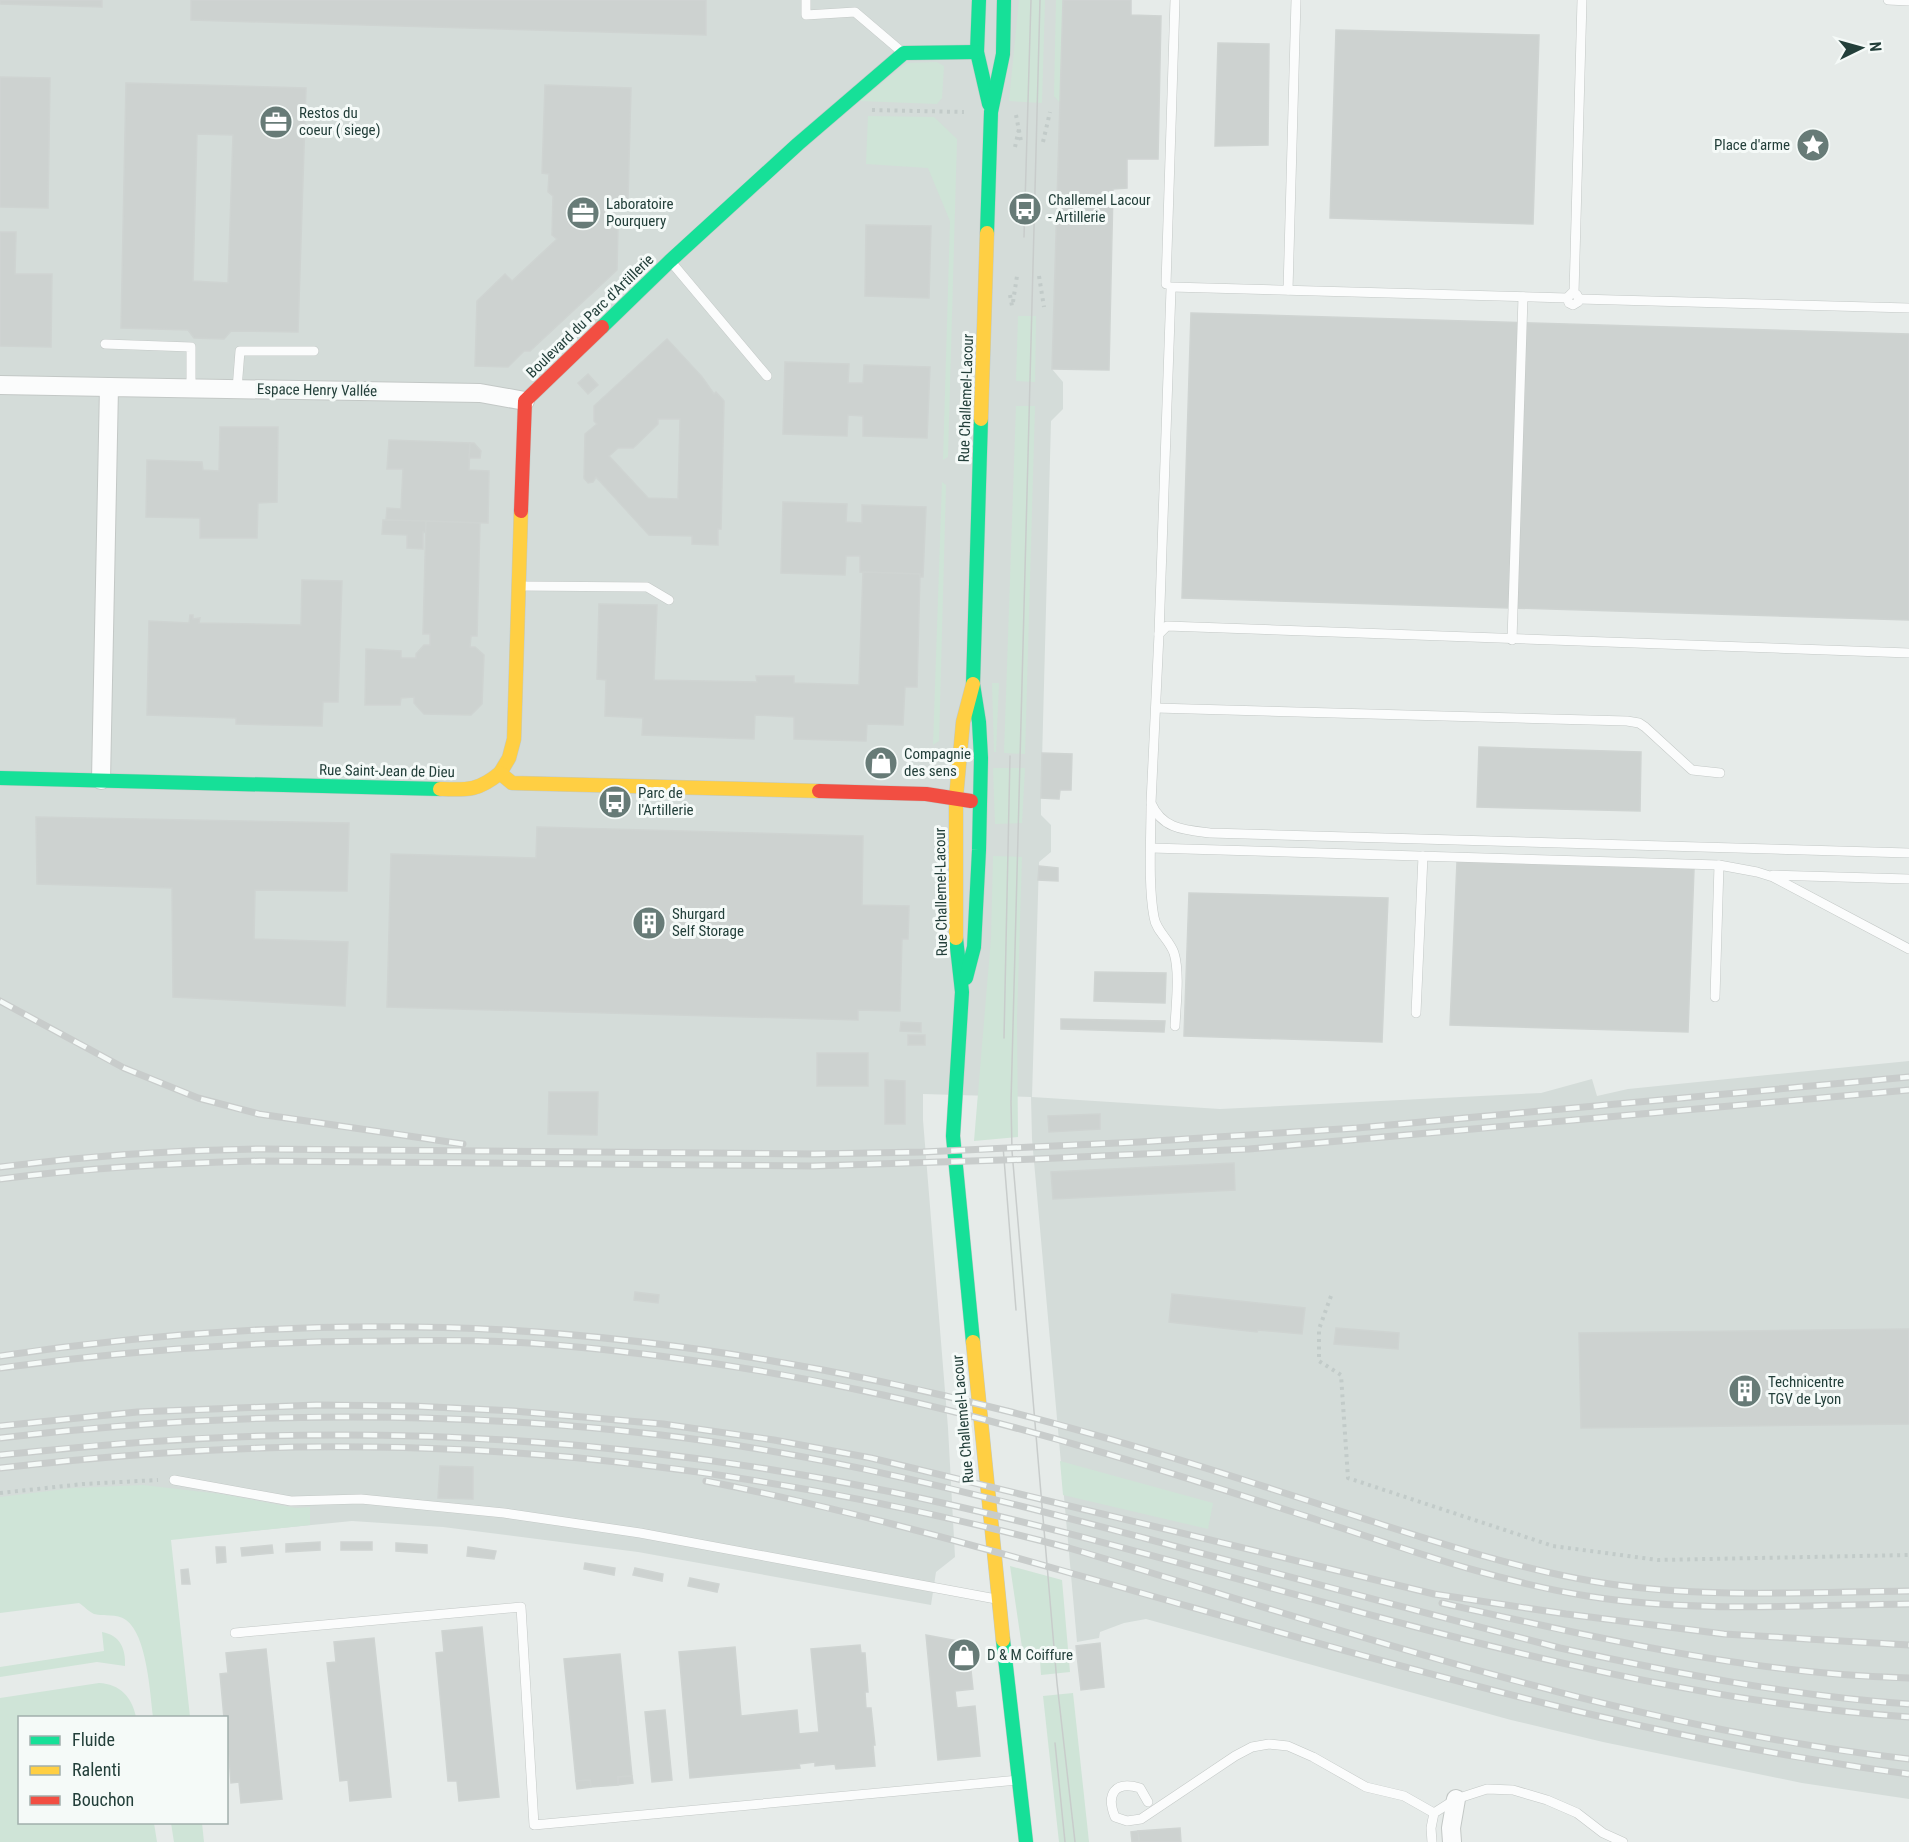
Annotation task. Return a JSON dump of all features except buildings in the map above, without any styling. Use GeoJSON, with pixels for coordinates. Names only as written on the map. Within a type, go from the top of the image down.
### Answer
{"type":"FeatureCollection","features":[{"type":"Feature","properties":{"kind":"street","name":"Rue Challemel-Lacour"},"geometry":{"type":"LineString","coordinates":[[979,0],[977,52],[991,112]]}},
{"type":"Feature","properties":{"kind":"street","name":"Rue Challemel-Lacour"},"geometry":{"type":"LineString","coordinates":[[962,992],[974,947],[980,802],[979,722],[974,684],[991,112],[1003,54],[1004,0]]}},
{"type":"Feature","properties":{"kind":"street"},"geometry":{"type":"LineString","coordinates":[[904,53],[977,52]]}},
{"type":"Feature","properties":{"kind":"street","name":"Boulevard du Parc d'Artillerie"},"geometry":{"type":"LineString","coordinates":[[500,773],[509,758],[514,739],[525,401],[670,261],[838,109],[904,53]]}},
{"type":"Feature","properties":{"kind":"street","name":"Espace Henry Vallée"},"geometry":{"type":"LineString","coordinates":[[0,385],[480,393],[525,401]]}},
{"type":"Feature","properties":{"kind":"street"},"geometry":{"type":"LineString","coordinates":[[101,780],[109,387]]}},
{"type":"Feature","properties":{"kind":"street","name":"Rue Challemel-Lacour"},"geometry":{"type":"LineString","coordinates":[[974,684],[963,722],[956,798],[955,933],[962,992],[953,1136],[998,1600],[1026,1842]]}},
{"type":"Feature","properties":{"kind":"street"},"geometry":{"type":"LineString","coordinates":[[500,773],[512,783],[926,794],[980,802]]}},
{"type":"Feature","properties":{"kind":"street","name":"Rue Saint-Jean de Dieu"},"geometry":{"type":"LineString","coordinates":[[0,778],[464,790],[484,785],[500,773]]}},
{"type":"Feature","properties":{"kind":"street"},"geometry":{"type":"LineString","coordinates":[[1452,1842],[1451,1828],[1456,1799]]}},
{"type":"Feature","properties":{"kind":"lane"},"geometry":{"type":"LineString","coordinates":[[806,0],[806,15],[855,12],[904,53]]}},
{"type":"Feature","properties":{"kind":"lane"},"geometry":{"type":"LineString","coordinates":[[1175,0],[1160,633],[1151,803],[1154,920],[1173,949],[1176,966],[1175,1026]]}},
{"type":"Feature","properties":{"kind":"lane"},"geometry":{"type":"LineString","coordinates":[[1288,290],[1296,0]]}},
{"type":"Feature","properties":{"kind":"lane"},"geometry":{"type":"LineString","coordinates":[[1573,297],[1582,0]]}},
{"type":"Feature","properties":{"kind":"lane"},"geometry":{"type":"LineString","coordinates":[[1888,0],[1909,1]]}},
{"type":"Feature","properties":{"kind":"lane"},"geometry":{"type":"LineString","coordinates":[[670,261],[766,376]]}},
{"type":"Feature","properties":{"kind":"lane"},"geometry":{"type":"LineString","coordinates":[[1169,286],[1909,308]]}},
{"type":"Feature","properties":{"kind":"lane"},"geometry":{"type":"LineString","coordinates":[[1512,640],[1523,297]]}},
{"type":"Feature","properties":{"kind":"lane"},"geometry":{"type":"LineString","coordinates":[[105,344],[192,347],[191,388]]}},
{"type":"Feature","properties":{"kind":"lane"},"geometry":{"type":"LineString","coordinates":[[237,389],[240,351],[314,351]]}},
{"type":"Feature","properties":{"kind":"lane"},"geometry":{"type":"LineString","coordinates":[[518,586],[647,587],[669,600]]}},
{"type":"Feature","properties":{"kind":"lane"},"geometry":{"type":"LineString","coordinates":[[1160,633],[1164,628],[1173,625],[1512,640],[1909,653]]}},
{"type":"Feature","properties":{"kind":"lane"},"geometry":{"type":"LineString","coordinates":[[1156,708],[1639,723],[1692,770],[1720,773]]}},
{"type":"Feature","properties":{"kind":"lane"},"geometry":{"type":"LineString","coordinates":[[1151,803],[1156,814],[1165,822],[1176,827],[1210,833],[1909,853]]}},
{"type":"Feature","properties":{"kind":"lane"},"geometry":{"type":"LineString","coordinates":[[1151,848],[1719,865],[1767,875],[1909,879]]}},
{"type":"Feature","properties":{"kind":"lane"},"geometry":{"type":"LineString","coordinates":[[1416,1013],[1423,856]]}},
{"type":"Feature","properties":{"kind":"lane"},"geometry":{"type":"LineString","coordinates":[[1715,997],[1719,865]]}},
{"type":"Feature","properties":{"kind":"lane"},"geometry":{"type":"LineString","coordinates":[[1767,875],[1872,928],[1909,950]]}},
{"type":"Feature","properties":{"kind":"lane"},"geometry":{"type":"LineString","coordinates":[[174,1480],[291,1501],[361,1499],[504,1513],[640,1533],[998,1600]]}},
{"type":"Feature","properties":{"kind":"lane"},"geometry":{"type":"LineString","coordinates":[[235,1633],[520,1607],[534,1825],[1019,1780]]}},
{"type":"Feature","properties":{"kind":"lane"},"geometry":{"type":"LineString","coordinates":[[1148,1802],[1140,1788],[1130,1785],[1118,1787],[1112,1793],[1110,1805],[1114,1817],[1127,1821],[1141,1819],[1235,1756],[1252,1747],[1269,1744],[1288,1746],[1366,1787],[1404,1796],[1434,1813]]}},
{"type":"Feature","properties":{"kind":"lane"},"geometry":{"type":"LineString","coordinates":[[1432,1842],[1431,1828],[1434,1813],[1456,1799],[1487,1789],[1514,1790],[1547,1800],[1577,1813],[1603,1833],[1623,1842]]}},
{"type":"Feature","properties":{"kind":"path"},"geometry":{"type":"LineString","coordinates":[[838,109],[964,112]]}},
{"type":"Feature","properties":{"kind":"path"},"geometry":{"type":"LineString","coordinates":[[1015,112],[1022,141]]}},
{"type":"Feature","properties":{"kind":"path"},"geometry":{"type":"LineString","coordinates":[[1043,142],[1050,112]]}},
{"type":"Feature","properties":{"kind":"path"},"geometry":{"type":"LineString","coordinates":[[1012,306],[1017,276]]}},
{"type":"Feature","properties":{"kind":"path"},"geometry":{"type":"LineString","coordinates":[[1039,276],[1044,308]]}},
{"type":"Feature","properties":{"kind":"path"},"geometry":{"type":"LineString","coordinates":[[1331,1296],[1319,1329],[1319,1361],[1341,1375],[1348,1478],[1553,1546],[1658,1560],[1909,1555]]}},
{"type":"Feature","properties":{"kind":"path"},"geometry":{"type":"LineString","coordinates":[[0,1493],[83,1484],[174,1480]]}},
{"type":"Feature","properties":{"kind":"shaded area"},"geometry":{"type":"Polygon","coordinates":[[[0,0],[1063,0],[1052,369],[1063,382],[1063,409],[1051,421],[1041,798],[1041,815],[1051,825],[1051,852],[1039,862],[1032,1097],[1220,1109],[1541,1093],[1592,1079],[1597,1096],[1628,1089],[1909,1061],[1909,1799],[1802,1783],[1603,1742],[1511,1720],[1146,1619],[1124,1623],[1100,1632],[1099,1638],[1077,1642],[1032,1139],[1031,1097],[923,1094],[923,1120],[948,1428],[955,1557],[936,1572],[931,1605],[638,1552],[443,1527],[352,1521],[0,1556],[0,0]]]}},
{"type":"Feature","properties":{"kind":"green space"},"geometry":{"type":"Polygon","coordinates":[[[1019,0],[1045,0],[1042,103],[1009,101],[1019,0]]]}},
{"type":"Feature","properties":{"kind":"green space"},"geometry":{"type":"Polygon","coordinates":[[[1056,0],[1063,0],[1060,103],[1054,96],[1056,0]]]}},
{"type":"Feature","properties":{"kind":"green space"},"geometry":{"type":"Polygon","coordinates":[[[937,62],[944,66],[942,98],[937,104],[859,101],[907,63],[937,62]]]}},
{"type":"Feature","properties":{"kind":"green space"},"geometry":{"type":"Polygon","coordinates":[[[868,116],[934,117],[957,139],[948,457],[943,460],[950,221],[928,168],[866,164],[868,116]]]}},
{"type":"Feature","properties":{"kind":"green space"},"geometry":{"type":"Polygon","coordinates":[[[1018,316],[1036,316],[1035,382],[1016,381],[1018,316]]]}},
{"type":"Feature","properties":{"kind":"green space"},"geometry":{"type":"Polygon","coordinates":[[[1016,406],[1035,406],[1025,754],[1004,753],[1016,406]]]}},
{"type":"Feature","properties":{"kind":"green space"},"geometry":{"type":"Polygon","coordinates":[[[942,482],[946,485],[939,741],[933,745],[942,482]]]}},
{"type":"Feature","properties":{"kind":"green space"},"geometry":{"type":"Polygon","coordinates":[[[992,683],[999,683],[996,752],[994,752],[992,683]]]}},
{"type":"Feature","properties":{"kind":"green space"},"geometry":{"type":"Polygon","coordinates":[[[993,768],[1025,768],[1022,823],[995,824],[993,768]]]}},
{"type":"Feature","properties":{"kind":"green space"},"geometry":{"type":"Polygon","coordinates":[[[993,856],[1022,857],[1017,1018],[1018,1137],[974,1141],[991,938],[993,856]]]}},
{"type":"Feature","properties":{"kind":"green space"},"geometry":{"type":"Polygon","coordinates":[[[1060,1461],[1213,1503],[1208,1529],[1063,1495],[1060,1461]]]}},
{"type":"Feature","properties":{"kind":"green space"},"geometry":{"type":"Polygon","coordinates":[[[143,1485],[221,1494],[296,1508],[310,1507],[310,1525],[171,1540],[190,1716],[153,1716],[143,1651],[133,1627],[126,1620],[94,1614],[79,1603],[0,1613],[0,1497],[73,1488],[143,1485]]]}},
{"type":"Feature","properties":{"kind":"green space"},"geometry":{"type":"Polygon","coordinates":[[[1010,1566],[1062,1580],[1070,1672],[1041,1675],[1040,1660],[1024,1661],[1010,1566]]]}},
{"type":"Feature","properties":{"kind":"green space"},"geometry":{"type":"Polygon","coordinates":[[[102,1632],[113,1636],[121,1644],[125,1666],[97,1662],[0,1677],[0,1667],[104,1651],[102,1632]]]}},
{"type":"Feature","properties":{"kind":"green space"},"geometry":{"type":"Polygon","coordinates":[[[99,1683],[113,1686],[124,1693],[136,1716],[18,1716],[18,1824],[154,1824],[157,1842],[0,1842],[0,1698],[99,1683]]]}},
{"type":"Feature","properties":{"kind":"green space"},"geometry":{"type":"Polygon","coordinates":[[[1073,1693],[1089,1842],[1059,1842],[1043,1696],[1073,1693]]]}},
{"type":"Feature","properties":{"kind":"green space"},"geometry":{"type":"Polygon","coordinates":[[[171,1824],[202,1824],[204,1842],[174,1842],[171,1824]]]}},
{"type":"Feature","properties":{"kind":"tram line"},"geometry":{"type":"LineString","coordinates":[[1024,237],[1031,0]]}},
{"type":"Feature","properties":{"kind":"tram line"},"geometry":{"type":"LineString","coordinates":[[1040,0],[1011,1102],[1012,1151],[1057,1683],[1075,1842]]}},
{"type":"Feature","properties":{"kind":"tram line"},"geometry":{"type":"LineString","coordinates":[[1004,1038],[1010,756]]}},
{"type":"Feature","properties":{"kind":"tram line"},"geometry":{"type":"LineString","coordinates":[[1003,1146],[1016,1310]]}},
{"type":"Feature","properties":{"kind":"tram line"},"geometry":{"type":"LineString","coordinates":[[1055,1743],[1065,1842]]}},
{"type":"Feature","properties":{"kind":"railway"},"geometry":{"type":"LineString","coordinates":[[0,1001],[124,1068],[198,1098],[259,1114],[463,1144]]}},
{"type":"Feature","properties":{"kind":"railway"},"geometry":{"type":"LineString","coordinates":[[0,1167],[163,1152],[261,1149],[814,1154],[923,1152],[1139,1142],[1357,1128],[1909,1077]]}},
{"type":"Feature","properties":{"kind":"railway"},"geometry":{"type":"LineString","coordinates":[[0,1179],[130,1167],[260,1161],[813,1166],[1036,1159],[1249,1149],[1909,1090]]}},
{"type":"Feature","properties":{"kind":"railway"},"geometry":{"type":"LineString","coordinates":[[0,1356],[189,1334],[316,1328],[506,1330],[633,1341],[758,1358],[883,1382],[1007,1411],[1171,1457],[1464,1550],[1563,1576],[1636,1587],[1714,1593],[1909,1591]]}},
{"type":"Feature","properties":{"kind":"railway"},"geometry":{"type":"LineString","coordinates":[[0,1368],[145,1352],[340,1341],[493,1341],[637,1353],[802,1378],[987,1420],[1142,1465],[1440,1560],[1550,1589],[1587,1596],[1667,1605],[1909,1604]]}},
{"type":"Feature","properties":{"kind":"railway"},"geometry":{"type":"LineString","coordinates":[[0,1426],[137,1412],[316,1405],[413,1406],[514,1411],[663,1424],[774,1440],[871,1458],[1434,1594],[1724,1634],[1909,1645]]}},
{"type":"Feature","properties":{"kind":"railway"},"geometry":{"type":"LineString","coordinates":[[0,1438],[165,1423],[330,1417],[496,1421],[661,1435],[722,1443],[844,1465],[964,1492],[1560,1648],[1733,1682],[1821,1695],[1909,1704]]}},
{"type":"Feature","properties":{"kind":"railway"},"geometry":{"type":"LineString","coordinates":[[0,1455],[197,1439],[341,1435],[500,1440],[658,1454],[736,1464],[892,1492],[1019,1521],[1397,1622],[1523,1654],[1651,1682],[1779,1703],[1909,1717]]}},
{"type":"Feature","properties":{"kind":"railway"},"geometry":{"type":"LineString","coordinates":[[0,1468],[184,1452],[276,1447],[368,1447],[457,1449],[545,1455],[721,1475],[896,1507],[1069,1548],[1380,1642],[1589,1700],[1695,1724],[1802,1744],[1909,1759]]}},
{"type":"Feature","properties":{"kind":"railway"},"geometry":{"type":"LineString","coordinates":[[706,1481],[799,1501],[937,1536],[1384,1661],[1593,1715],[1803,1758],[1909,1774]]}},
{"type":"Feature","properties":{"kind":"railway"},"geometry":{"type":"LineString","coordinates":[[1442,1603],[1616,1641],[1732,1662],[1791,1670],[1909,1678]]}},
{"type":"Feature","properties":{"kind":"traffic: fast"},"geometry":{"type":"LineString","coordinates":[[979,0],[977,52],[989,104]]}},
{"type":"Feature","properties":{"kind":"traffic: fast"},"geometry":{"type":"LineString","coordinates":[[987,233],[991,112],[1003,54],[1004,0]]}},
{"type":"Feature","properties":{"kind":"traffic: fast"},"geometry":{"type":"LineString","coordinates":[[602,327],[670,261],[798,144],[904,53],[977,52]]}},
{"type":"Feature","properties":{"kind":"traffic: fast"},"geometry":{"type":"LineString","coordinates":[[966,978],[974,947],[979,850],[981,758],[979,722],[973,684],[981,419]]}},
{"type":"Feature","properties":{"kind":"traffic: fast"},"geometry":{"type":"LineString","coordinates":[[0,778],[440,789]]}},
{"type":"Feature","properties":{"kind":"traffic: fast"},"geometry":{"type":"LineString","coordinates":[[956,938],[962,992],[953,1136],[973,1342]]}},
{"type":"Feature","properties":{"kind":"traffic: fast"},"geometry":{"type":"LineString","coordinates":[[1003,1640],[1026,1842]]}},
{"type":"Feature","properties":{"kind":"traffic: slow"},"geometry":{"type":"LineString","coordinates":[[981,419],[987,233]]}},
{"type":"Feature","properties":{"kind":"traffic: slow"},"geometry":{"type":"LineString","coordinates":[[500,773],[509,758],[514,739],[521,511]]}},
{"type":"Feature","properties":{"kind":"traffic: slow"},"geometry":{"type":"LineString","coordinates":[[956,938],[956,798],[963,722],[973,684]]}},
{"type":"Feature","properties":{"kind":"traffic: slow"},"geometry":{"type":"LineString","coordinates":[[440,789],[472,788],[500,773],[512,783],[819,791]]}},
{"type":"Feature","properties":{"kind":"traffic: slow"},"geometry":{"type":"LineString","coordinates":[[973,1342],[1003,1640]]}},
{"type":"Feature","properties":{"kind":"traffic: jam"},"geometry":{"type":"LineString","coordinates":[[521,511],[525,401],[602,327]]}},
{"type":"Feature","properties":{"kind":"traffic: jam"},"geometry":{"type":"LineString","coordinates":[[819,791],[926,794],[971,801]]}},
{"type":"Feature","properties":{"kind":"place","name":"Restos du coeur ( siege)"},"geometry":{"type":"Point","coordinates":[276,122]}},
{"type":"Feature","properties":{"kind":"place","name":"Place d'arme"},"geometry":{"type":"Point","coordinates":[1813,145]}},
{"type":"Feature","properties":{"kind":"place","name":"Challemel Lacour - Artillerie"},"geometry":{"type":"Point","coordinates":[1025,209]}},
{"type":"Feature","properties":{"kind":"place","name":"Laboratoire Pourquery"},"geometry":{"type":"Point","coordinates":[583,213]}},
{"type":"Feature","properties":{"kind":"place","name":"Compagnie des sens"},"geometry":{"type":"Point","coordinates":[881,763]}},
{"type":"Feature","properties":{"kind":"place","name":"Parc de l'Artillerie"},"geometry":{"type":"Point","coordinates":[615,802]}},
{"type":"Feature","properties":{"kind":"place","name":"Shurgard Self Storage"},"geometry":{"type":"Point","coordinates":[649,923]}},
{"type":"Feature","properties":{"kind":"place","name":"Technicentre TGV de Lyon"},"geometry":{"type":"Point","coordinates":[1745,1391]}},
{"type":"Feature","properties":{"kind":"place","name":"D & M Coiffure"},"geometry":{"type":"Point","coordinates":[964,1655]}}]}
